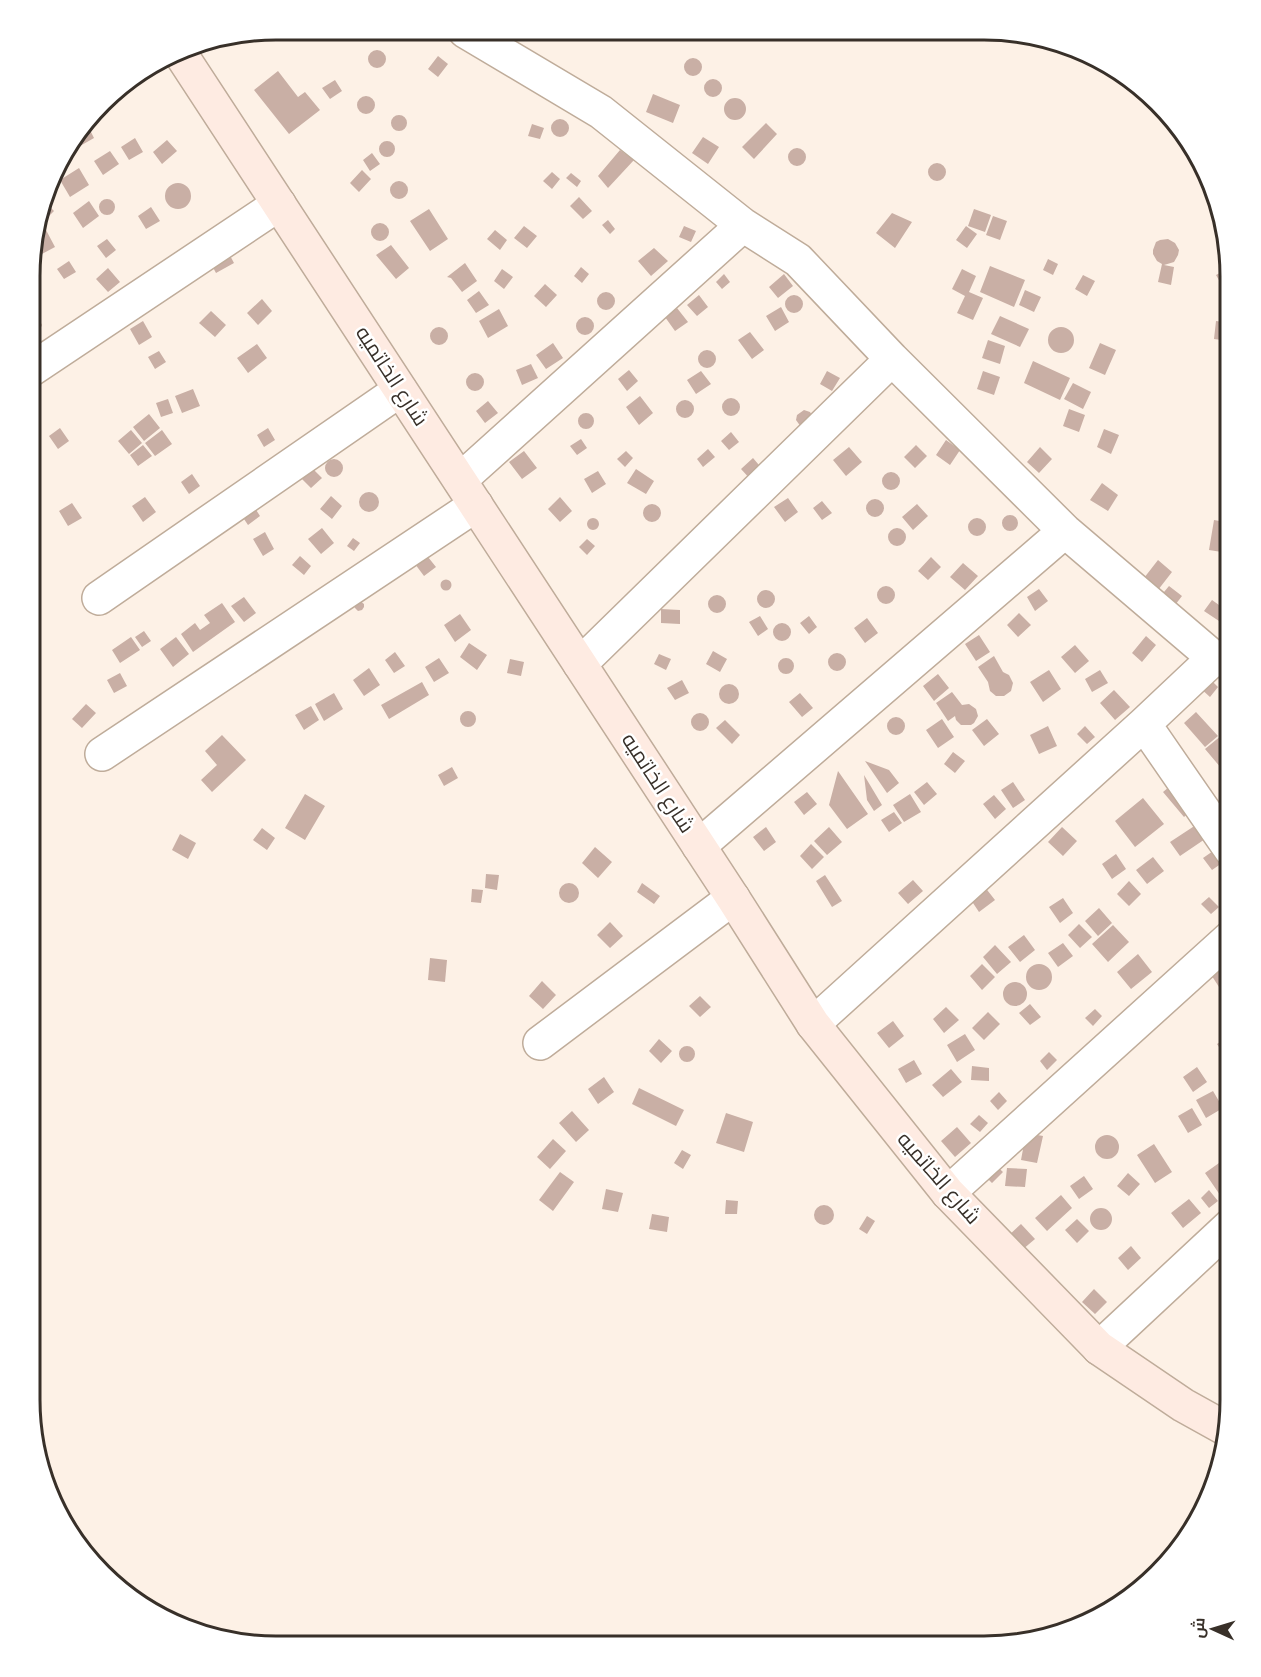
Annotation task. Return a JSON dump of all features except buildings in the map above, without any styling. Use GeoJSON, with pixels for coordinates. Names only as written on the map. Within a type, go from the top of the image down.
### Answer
{"type":"FeatureCollection","features":[{"type":"Feature","properties":{"kind":"street"},"geometry":{"type":"LineString","coordinates":[[480,40],[601,112],[743,225],[798,260],[892,359],[1065,531],[1220,659]]}},
{"type":"Feature","properties":{"kind":"street","name":"شارع الخاتميه"},"geometry":{"type":"LineString","coordinates":[[184,59],[733,897],[813,1024],[948,1193],[1099,1348],[1183,1406],[1219,1425]]}},
{"type":"Feature","properties":{"kind":"street"},"geometry":{"type":"LineString","coordinates":[[40,364],[279,204]]}},
{"type":"Feature","properties":{"kind":"street"},"geometry":{"type":"LineString","coordinates":[[102,754],[468,493],[743,225]]}},
{"type":"Feature","properties":{"kind":"street"},"geometry":{"type":"LineString","coordinates":[[580,664],[892,359]]}},
{"type":"Feature","properties":{"kind":"street"},"geometry":{"type":"LineString","coordinates":[[99,598],[400,390]]}},
{"type":"Feature","properties":{"kind":"street"},"geometry":{"type":"LineString","coordinates":[[699,846],[1065,531]]}},
{"type":"Feature","properties":{"kind":"street"},"geometry":{"type":"LineString","coordinates":[[813,1024],[1144,724],[1220,663]]}},
{"type":"Feature","properties":{"kind":"street"},"geometry":{"type":"LineString","coordinates":[[1144,724],[1220,834]]}},
{"type":"Feature","properties":{"kind":"street"},"geometry":{"type":"LineString","coordinates":[[540,1042],[733,897]]}},
{"type":"Feature","properties":{"kind":"street"},"geometry":{"type":"LineString","coordinates":[[948,1193],[1220,947]]}},
{"type":"Feature","properties":{"kind":"street"},"geometry":{"type":"LineString","coordinates":[[1099,1348],[1220,1235]]}}]}
